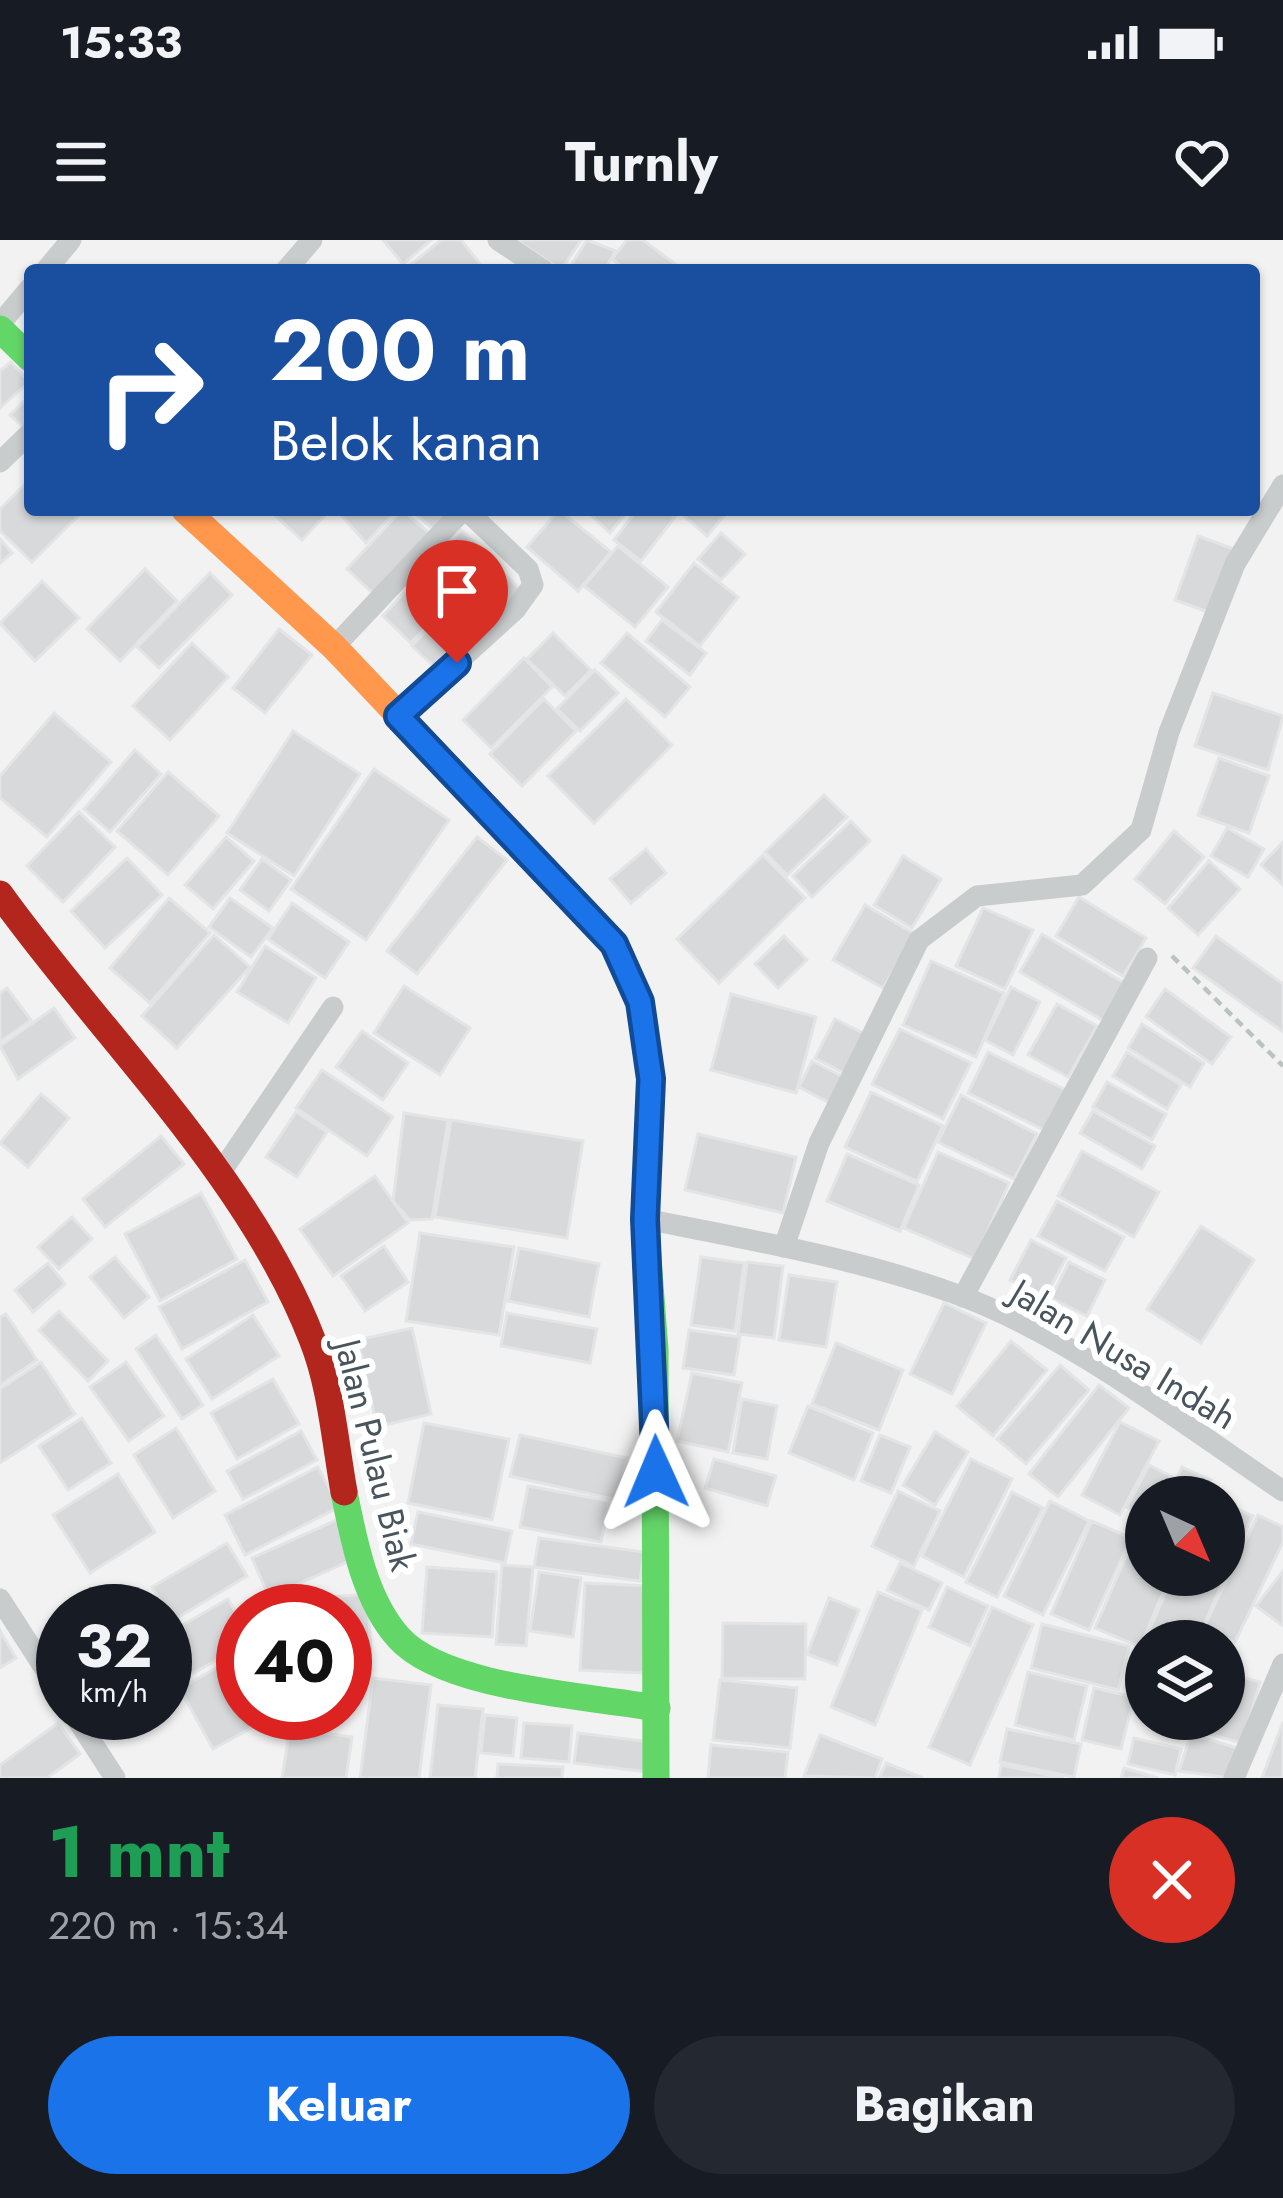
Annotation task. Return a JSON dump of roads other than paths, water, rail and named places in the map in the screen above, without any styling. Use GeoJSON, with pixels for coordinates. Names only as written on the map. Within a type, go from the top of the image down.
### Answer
{"type":"FeatureCollection","features":[{"type":"Feature","properties":{"kind":"street"},"geometry":{"type":"LineString","coordinates":[[51,264],[71,240]]}},
{"type":"Feature","properties":{"kind":"street"},"geometry":{"type":"LineString","coordinates":[[291,264],[312,240]]}},
{"type":"Feature","properties":{"kind":"street"},"geometry":{"type":"LineString","coordinates":[[498,240],[534,264]]}},
{"type":"Feature","properties":{"kind":"street"},"geometry":{"type":"LineString","coordinates":[[24,296],[0,326],[24,352]]}},
{"type":"Feature","properties":{"kind":"street"},"geometry":{"type":"LineString","coordinates":[[0,462],[24,439]]}},
{"type":"Feature","properties":{"kind":"street"},"geometry":{"type":"LineString","coordinates":[[784,1247],[819,1143],[919,940],[976,896],[1082,885],[1141,830],[1169,732],[1235,564],[1283,485]]}},
{"type":"Feature","properties":{"kind":"street"},"geometry":{"type":"LineString","coordinates":[[192,516],[334,647],[592,919],[629,974],[640,1002],[651,1079],[645,1219],[655,1350],[656,1778]]}},
{"type":"Feature","properties":{"kind":"street"},"geometry":{"type":"LineString","coordinates":[[334,647],[458,516]]}},
{"type":"Feature","properties":{"kind":"street"},"geometry":{"type":"LineString","coordinates":[[398,716],[515,610],[533,585],[528,569],[471,516]]}},
{"type":"Feature","properties":{"kind":"street","name":"Jalan Pulau Biak"},"geometry":{"type":"LineString","coordinates":[[0,894],[111,1044],[219,1174],[316,1347],[365,1568],[380,1612],[396,1636],[432,1660],[470,1672],[657,1708]]}},
{"type":"Feature","properties":{"kind":"street"},"geometry":{"type":"LineString","coordinates":[[963,1297],[1147,958]]}},
{"type":"Feature","properties":{"kind":"street"},"geometry":{"type":"LineString","coordinates":[[219,1174],[333,1007]]}},
{"type":"Feature","properties":{"kind":"street","name":"Jalan Nusa Indah"},"geometry":{"type":"LineString","coordinates":[[645,1219],[784,1247],[963,1297],[1070,1351],[1283,1491]]}},
{"type":"Feature","properties":{"kind":"street"},"geometry":{"type":"LineString","coordinates":[[0,1599],[36,1655]]}},
{"type":"Feature","properties":{"kind":"street"},"geometry":{"type":"LineString","coordinates":[[1234,1778],[1283,1664]]}},
{"type":"Feature","properties":{"kind":"street"},"geometry":{"type":"LineString","coordinates":[[90,1740],[115,1778]]}}]}
